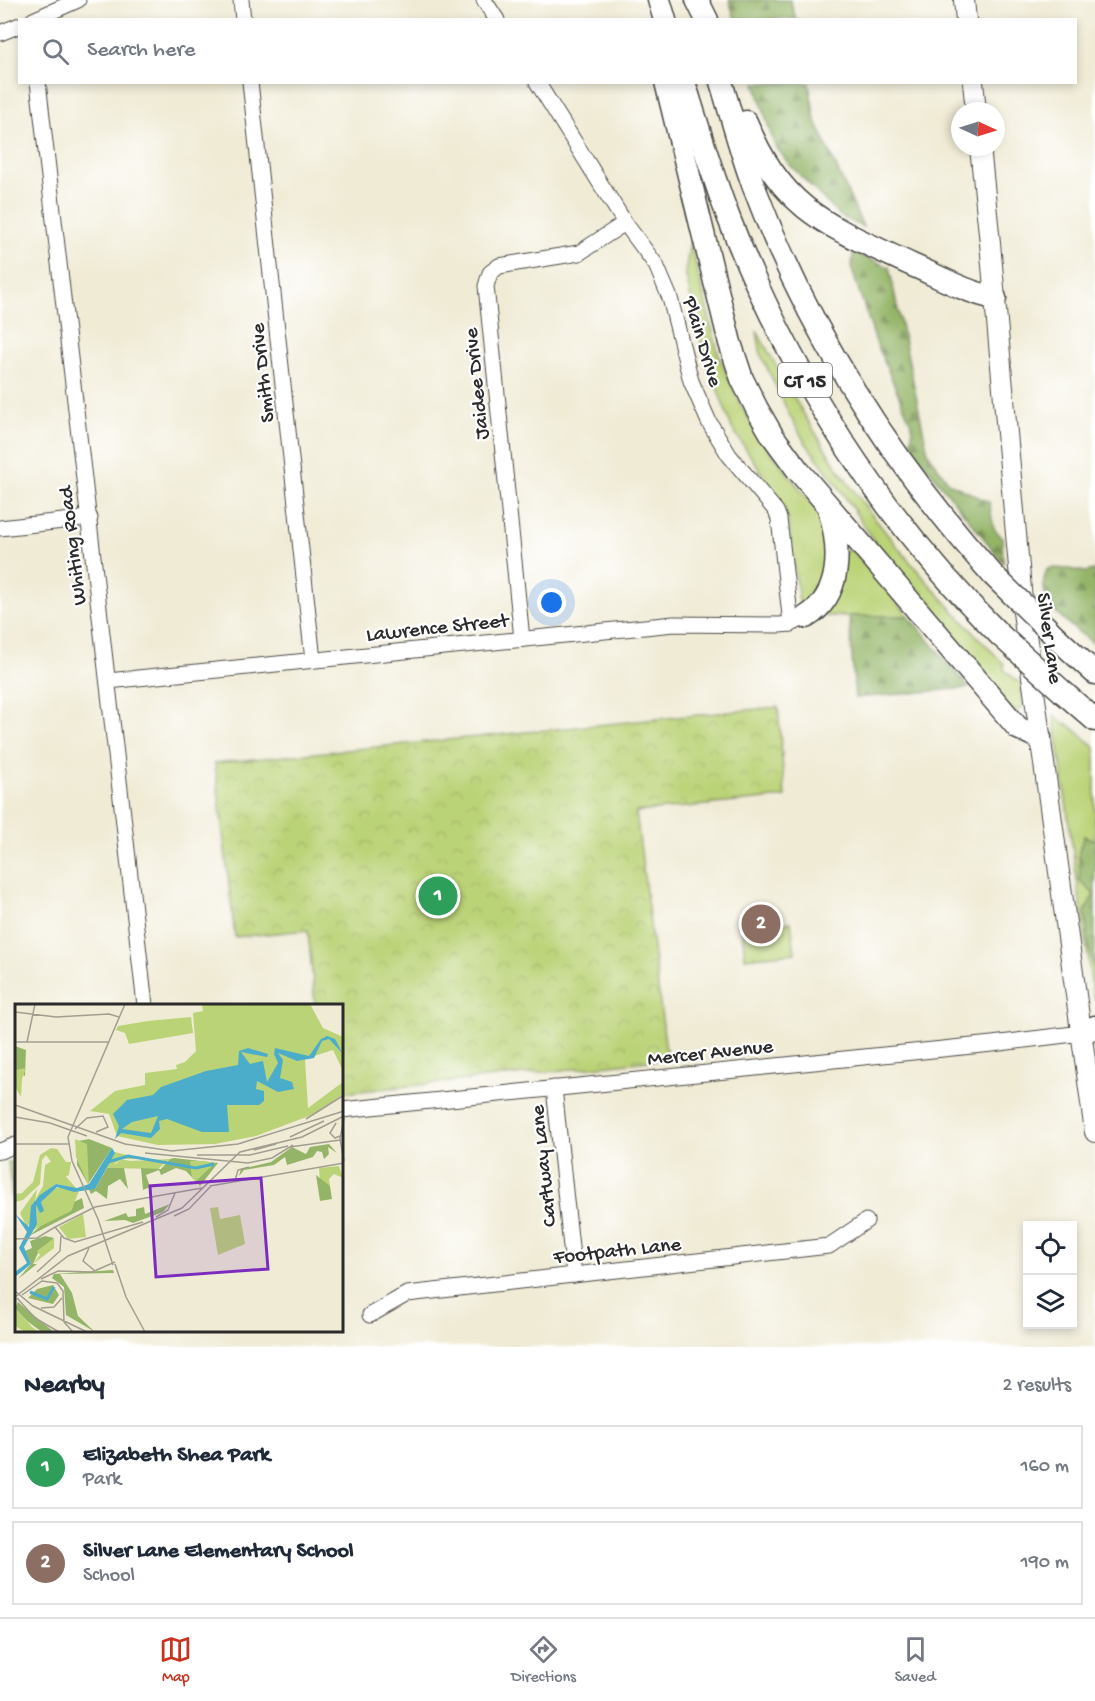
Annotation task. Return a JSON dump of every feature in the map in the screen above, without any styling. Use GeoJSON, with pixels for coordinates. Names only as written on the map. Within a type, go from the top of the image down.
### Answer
{"type":"FeatureCollection","features":[{"type":"Feature","properties":{"kind":"highway"},"geometry":{"type":"LineString","coordinates":[[643,0],[648,18]]}},
{"type":"Feature","properties":{"kind":"highway"},"geometry":{"type":"LineString","coordinates":[[659,0],[664,18]]}},
{"type":"Feature","properties":{"kind":"highway"},"geometry":{"type":"LineString","coordinates":[[697,0],[703,18]]}},
{"type":"Feature","properties":{"kind":"highway"},"geometry":{"type":"LineString","coordinates":[[666,84],[735,362],[750,396],[772,435],[829,508],[1018,728],[1040,738]]}},
{"type":"Feature","properties":{"kind":"highway","name":"CT 15"},"geometry":{"type":"LineString","coordinates":[[685,84],[713,177],[769,312],[802,375],[852,456],[956,589],[1000,634],[1095,720]]}},
{"type":"Feature","properties":{"kind":"highway","name":"CT 15"},"geometry":{"type":"LineString","coordinates":[[722,84],[753,185],[788,269],[852,389],[904,465],[958,536],[993,575],[1095,673]]}},
{"type":"Feature","properties":{"kind":"highway"},"geometry":{"type":"LineString","coordinates":[[734,84],[746,121],[762,155],[779,182],[807,210],[822,221],[859,240],[967,290],[995,298]]}},
{"type":"Feature","properties":{"kind":"highway"},"geometry":{"type":"LineString","coordinates":[[798,620],[818,608],[825,599],[836,573],[837,538],[829,508]]}},
{"type":"Feature","properties":{"kind":"main road"},"geometry":{"type":"LineString","coordinates":[[964,0],[966,18]]}},
{"type":"Feature","properties":{"kind":"main road"},"geometry":{"type":"LineString","coordinates":[[973,84],[975,102]]}},
{"type":"Feature","properties":{"kind":"main road","name":"Silver Lane"},"geometry":{"type":"LineString","coordinates":[[981,156],[1018,572],[1040,738],[1091,1032],[1095,1132]]}},
{"type":"Feature","properties":{"kind":"street"},"geometry":{"type":"LineString","coordinates":[[38,18],[78,0]]}},
{"type":"Feature","properties":{"kind":"street"},"geometry":{"type":"LineString","coordinates":[[241,0],[243,18]]}},
{"type":"Feature","properties":{"kind":"street"},"geometry":{"type":"LineString","coordinates":[[484,0],[496,18]]}},
{"type":"Feature","properties":{"kind":"street"},"geometry":{"type":"LineString","coordinates":[[0,33],[18,26]]}},
{"type":"Feature","properties":{"kind":"street","name":"Whiting Road"},"geometry":{"type":"LineString","coordinates":[[38,84],[145,1004]]}},
{"type":"Feature","properties":{"kind":"street","name":"Smith Drive"},"geometry":{"type":"LineString","coordinates":[[250,84],[313,660]]}},
{"type":"Feature","properties":{"kind":"street","name":"Plain Drive"},"geometry":{"type":"LineString","coordinates":[[538,84],[625,223],[656,265],[670,298],[691,381],[709,422],[729,455],[776,511],[798,620]]}},
{"type":"Feature","properties":{"kind":"street","name":"Jaidee Drive"},"geometry":{"type":"LineString","coordinates":[[522,639],[486,286],[490,273],[499,266],[579,253],[625,223]]}},
{"type":"Feature","properties":{"kind":"street"},"geometry":{"type":"LineString","coordinates":[[0,528],[90,518]]}},
{"type":"Feature","properties":{"kind":"street","name":"Lawrence Street"},"geometry":{"type":"LineString","coordinates":[[108,681],[674,624],[766,626],[798,620]]}},
{"type":"Feature","properties":{"kind":"street","name":"Mercer Avenue"},"geometry":{"type":"LineString","coordinates":[[344,1110],[1091,1032]]}},
{"type":"Feature","properties":{"kind":"street","name":"Cartway Lane"},"geometry":{"type":"LineString","coordinates":[[554,1088],[574,1275]]}},
{"type":"Feature","properties":{"kind":"street"},"geometry":{"type":"LineString","coordinates":[[0,1151],[15,1146]]}},
{"type":"Feature","properties":{"kind":"street","name":"Footpath Lane"},"geometry":{"type":"LineString","coordinates":[[370,1315],[407,1294],[829,1246],[866,1221]]}},
{"type":"Feature","properties":{"kind":"green space"},"geometry":{"type":"Polygon","coordinates":[[[729,0],[790,0],[796,18],[735,18],[729,0]]]}},
{"type":"Feature","properties":{"kind":"green space"},"geometry":{"type":"Polygon","coordinates":[[[755,84],[809,84],[815,119],[863,227],[841,217],[789,164],[774,144],[755,84]]]}},
{"type":"Feature","properties":{"kind":"green space"},"geometry":{"type":"Polygon","coordinates":[[[690,242],[719,356],[738,400],[757,434],[825,521],[828,542],[825,587],[808,605],[802,605],[799,601],[787,515],[732,428],[703,350],[685,272],[690,242]]]}},
{"type":"Feature","properties":{"kind":"green space"},"geometry":{"type":"Polygon","coordinates":[[[853,252],[889,267],[928,453],[949,483],[989,502],[994,529],[1002,537],[1003,562],[910,446],[913,428],[877,345],[852,270],[853,252]]]}},
{"type":"Feature","properties":{"kind":"green space"},"geometry":{"type":"Polygon","coordinates":[[[757,331],[815,432],[840,472],[871,514],[926,580],[1004,664],[1004,670],[1021,684],[1023,706],[1020,710],[1011,711],[901,582],[836,483],[805,442],[761,355],[757,331]]]}},
{"type":"Feature","properties":{"kind":"green space"},"geometry":{"type":"Polygon","coordinates":[[[846,549],[854,552],[909,616],[824,616],[846,549]]]}},
{"type":"Feature","properties":{"kind":"green space"},"geometry":{"type":"Polygon","coordinates":[[[1051,568],[1086,572],[1095,570],[1095,645],[1066,622],[1050,603],[1045,593],[1044,582],[1047,570],[1051,568]]]}},
{"type":"Feature","properties":{"kind":"green space"},"geometry":{"type":"Polygon","coordinates":[[[849,616],[909,616],[969,688],[855,698],[849,616]]]}},
{"type":"Feature","properties":{"kind":"green space"},"geometry":{"type":"Polygon","coordinates":[[[778,707],[785,797],[636,812],[667,1059],[344,1093],[344,1004],[315,1004],[308,930],[235,937],[215,763],[778,707]]]}},
{"type":"Feature","properties":{"kind":"green space"},"geometry":{"type":"Polygon","coordinates":[[[1054,715],[1095,747],[1095,840],[1084,836],[1079,852],[1080,881],[1094,894],[1089,950],[1095,971],[1095,998],[1093,995],[1054,715]]]}},
{"type":"Feature","properties":{"kind":"green space"},"geometry":{"type":"Polygon","coordinates":[[[1084,836],[1095,840],[1095,971],[1089,950],[1085,912],[1094,894],[1080,881],[1079,851],[1084,836]]]}},
{"type":"Feature","properties":{"kind":"green space"},"geometry":{"type":"Polygon","coordinates":[[[791,922],[795,953],[745,958],[742,927],[791,922]]]}},
{"type":"Feature","properties":{"kind":"green space"},"geometry":{"type":"Polygon","coordinates":[[[15,1161],[15,1217],[14,1217],[8,1162],[15,1161]]]}},
{"type":"Feature","properties":{"kind":"place","name":"Elizabeth Shea Park"},"geometry":{"type":"Point","coordinates":[438,896]}},
{"type":"Feature","properties":{"kind":"place","name":"Silver Lane Elementary School"},"geometry":{"type":"Point","coordinates":[761,924]}}]}
